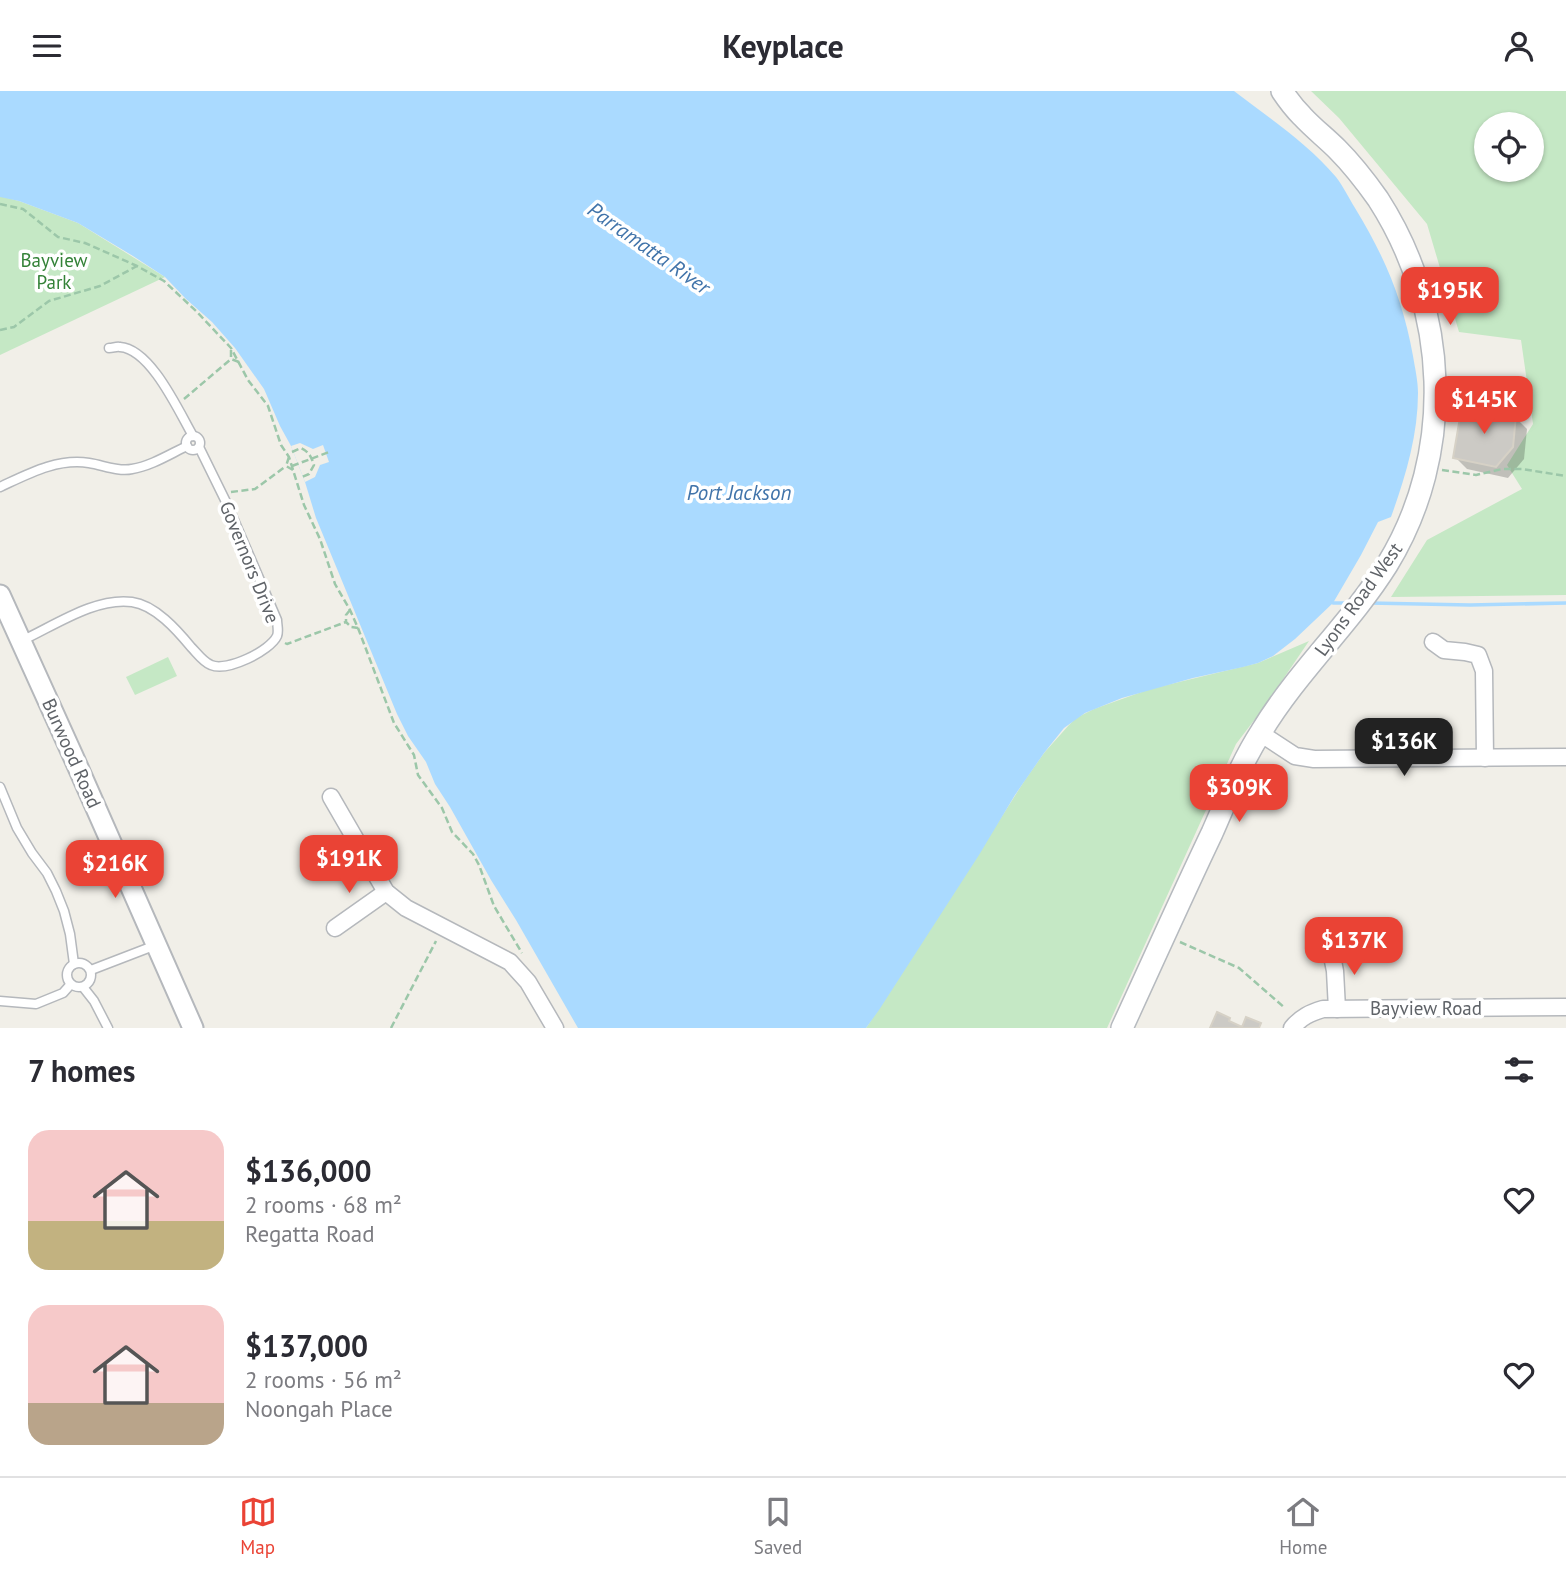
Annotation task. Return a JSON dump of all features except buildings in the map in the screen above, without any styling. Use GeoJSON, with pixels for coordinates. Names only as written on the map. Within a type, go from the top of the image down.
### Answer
{"type":"FeatureCollection","features":[{"type":"Feature","properties":{"kind":"main road","name":"Lyons Road West"},"geometry":{"type":"LineString","coordinates":[[1122,1028],[1260,733],[1279,703],[1387,566],[1417,506],[1428,468],[1434,425],[1435,380],[1432,343],[1417,280],[1394,227],[1377,199],[1345,158],[1300,115],[1282,91]]}},
{"type":"Feature","properties":{"kind":"street","name":"Burwood Road"},"geometry":{"type":"LineString","coordinates":[[0,594],[193,1028]]}},
{"type":"Feature","properties":{"kind":"street"},"geometry":{"type":"LineString","coordinates":[[1433,642],[1444,650],[1478,655],[1484,671],[1485,758]]}},
{"type":"Feature","properties":{"kind":"street"},"geometry":{"type":"LineString","coordinates":[[1260,733],[1295,755],[1314,759],[1566,757]]}},
{"type":"Feature","properties":{"kind":"street"},"geometry":{"type":"LineString","coordinates":[[331,797],[386,892],[406,908],[510,962],[528,982],[555,1028]]}},
{"type":"Feature","properties":{"kind":"street"},"geometry":{"type":"LineString","coordinates":[[335,928],[386,892]]}},
{"type":"Feature","properties":{"kind":"street"},"geometry":{"type":"LineString","coordinates":[[1331,951],[1338,1009]]}},
{"type":"Feature","properties":{"kind":"street","name":"Bayview Road"},"geometry":{"type":"LineString","coordinates":[[1293,1028],[1298,1021],[1323,1009],[1566,1007]]}},
{"type":"Feature","properties":{"kind":"lane"},"geometry":{"type":"LineString","coordinates":[[109,348],[122,347],[141,356],[158,374],[193,436],[200,440],[199,447],[193,449],[187,446]]}},
{"type":"Feature","properties":{"kind":"lane"},"geometry":{"type":"LineString","coordinates":[[187,446],[188,439],[193,436]]}},
{"type":"Feature","properties":{"kind":"lane"},"geometry":{"type":"LineString","coordinates":[[0,487],[46,467],[66,462],[88,462],[129,470],[187,446]]}},
{"type":"Feature","properties":{"kind":"lane","name":"Governors Drive"},"geometry":{"type":"LineString","coordinates":[[21,641],[106,602],[134,602],[159,614],[177,629],[199,656],[209,664],[220,667],[242,661],[276,638],[277,620],[266,591],[199,447]]}},
{"type":"Feature","properties":{"kind":"lane"},"geometry":{"type":"LineString","coordinates":[[0,787],[17,828],[56,891],[70,934],[74,964]]}},
{"type":"Feature","properties":{"kind":"lane"},"geometry":{"type":"LineString","coordinates":[[91,970],[156,945]]}},
{"type":"Feature","properties":{"kind":"lane"},"geometry":{"type":"LineString","coordinates":[[83,987],[91,978],[91,970],[82,963],[74,964],[67,973],[68,981],[83,987],[94,1001],[108,1028]]}},
{"type":"Feature","properties":{"kind":"lane"},"geometry":{"type":"LineString","coordinates":[[0,1001],[36,1003],[63,993],[71,984]]}},
{"type":"Feature","properties":{"kind":"path"},"geometry":{"type":"LineString","coordinates":[[0,204],[23,209],[58,237],[85,243],[164,281],[232,348],[248,380],[268,406],[335,584],[358,628],[394,723],[414,755],[418,775],[442,808],[452,832],[480,865],[494,907],[523,954]]}},
{"type":"Feature","properties":{"kind":"path"},"geometry":{"type":"LineString","coordinates":[[0,330],[14,327],[49,301],[100,286],[137,266]]}},
{"type":"Feature","properties":{"kind":"path"},"geometry":{"type":"LineString","coordinates":[[176,405],[231,359],[232,348]]}},
{"type":"Feature","properties":{"kind":"path"},"geometry":{"type":"LineString","coordinates":[[231,359],[239,362]]}},
{"type":"Feature","properties":{"kind":"path"},"geometry":{"type":"LineString","coordinates":[[292,451],[301,448],[309,452],[312,459],[314,465],[309,474],[302,477]]}},
{"type":"Feature","properties":{"kind":"path"},"geometry":{"type":"LineString","coordinates":[[293,469],[329,452]]}},
{"type":"Feature","properties":{"kind":"path"},"geometry":{"type":"LineString","coordinates":[[222,494],[255,489],[286,466],[289,457]]}},
{"type":"Feature","properties":{"kind":"path"},"geometry":{"type":"LineString","coordinates":[[286,466],[293,469]]}},
{"type":"Feature","properties":{"kind":"path"},"geometry":{"type":"LineString","coordinates":[[1428,468],[1476,475],[1522,468],[1566,476]]}},
{"type":"Feature","properties":{"kind":"path"},"geometry":{"type":"LineString","coordinates":[[350,610],[346,615],[346,622],[351,627],[358,628]]}},
{"type":"Feature","properties":{"kind":"path"},"geometry":{"type":"LineString","coordinates":[[276,638],[287,644],[346,622]]}},
{"type":"Feature","properties":{"kind":"path"},"geometry":{"type":"LineString","coordinates":[[391,1028],[443,927]]}},
{"type":"Feature","properties":{"kind":"path"},"geometry":{"type":"LineString","coordinates":[[1180,942],[1239,968],[1285,1008]]}},
{"type":"Feature","properties":{"kind":"green space"},"geometry":{"type":"Polygon","coordinates":[[[1311,91],[1566,91],[1566,595],[1391,597],[1427,540],[1522,489],[1507,465],[1533,424],[1521,340],[1459,332],[1427,224],[1339,118],[1311,91]]]}},
{"type":"Feature","properties":{"kind":"green space","name":"Bayview Park"},"geometry":{"type":"Polygon","coordinates":[[[0,196],[78,223],[165,277],[0,355],[0,196]]]}},
{"type":"Feature","properties":{"kind":"green space"},"geometry":{"type":"Polygon","coordinates":[[[1309,641],[1236,744],[1107,1028],[866,1028],[1025,780],[1044,753],[1076,718],[1150,689],[1258,663],[1309,641]]]}},
{"type":"Feature","properties":{"kind":"green space"},"geometry":{"type":"Polygon","coordinates":[[[168,657],[177,676],[135,695],[126,677],[168,657]]]}},
{"type":"Feature","properties":{"kind":"water","name":"Port Jackson"},"geometry":{"type":"Polygon","coordinates":[[[0,91],[1234,91],[1300,142],[1336,177],[1384,262],[1404,316],[1418,384],[1416,425],[1406,472],[1391,517],[1378,522],[1333,603],[1273,656],[1258,663],[1122,698],[1085,713],[1064,728],[1015,795],[866,1028],[578,1028],[397,714],[316,518],[291,446],[264,389],[235,348],[165,277],[78,223],[19,201],[0,197],[0,91]]]}},
{"type":"Feature","properties":{"kind":"pier"},"geometry":{"type":"Polygon","coordinates":[[[300,443],[313,449],[323,445],[329,462],[320,465],[315,477],[305,482],[291,446],[300,443]]]}},
{"type":"Feature","properties":{"kind":"waterway"},"geometry":{"type":"LineString","coordinates":[[1333,603],[1350,603]]}},
{"type":"Feature","properties":{"kind":"waterway"},"geometry":{"type":"LineString","coordinates":[[1369,603],[1566,603]]}},
{"type":"Feature","properties":{"kind":"water label","name":"Parramatta River"},"geometry":{"type":"Point","coordinates":[649,248]}}]}
